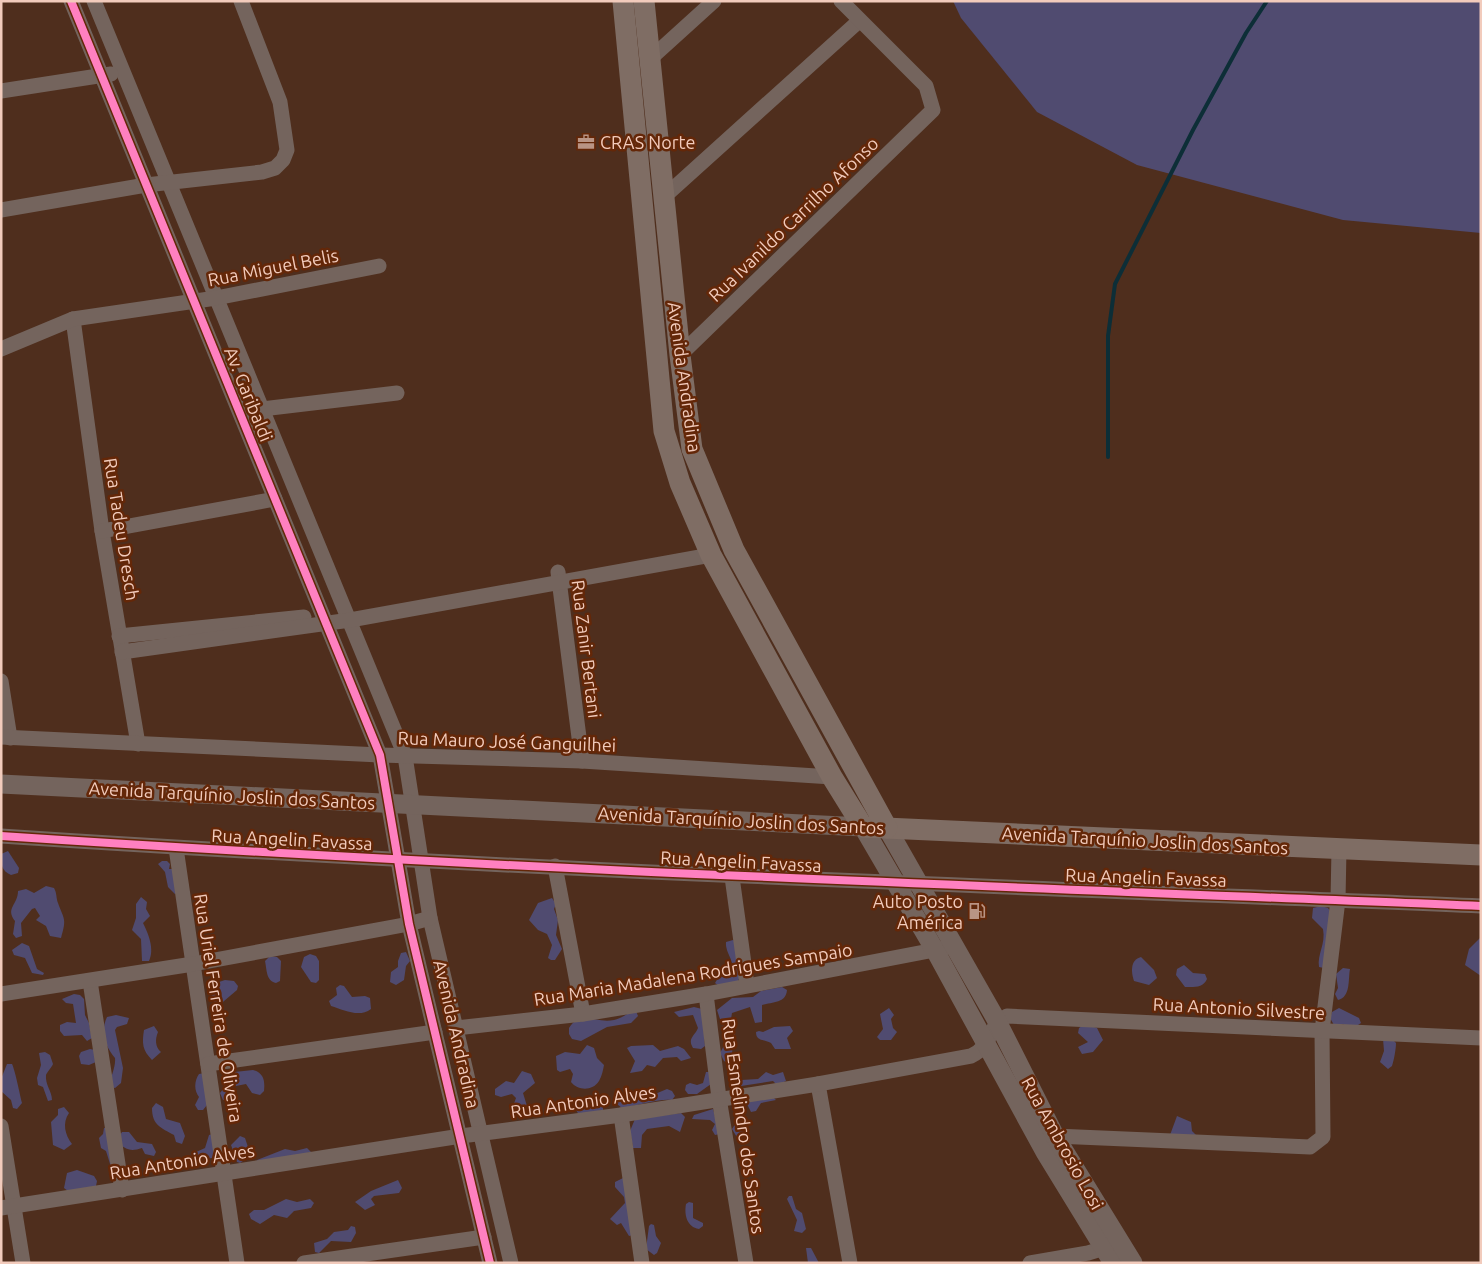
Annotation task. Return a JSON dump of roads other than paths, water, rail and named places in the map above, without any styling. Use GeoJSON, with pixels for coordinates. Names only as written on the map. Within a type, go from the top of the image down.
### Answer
{"type":"FeatureCollection","features":[{"type":"Feature","properties":{"kind":"main road","name":"Avenida Andradina"},"geometry":{"type":"LineString","coordinates":[[623,1],[664,430],[680,483],[709,550],[832,777],[863,827]]}},
{"type":"Feature","properties":{"kind":"main road","name":"Avenida Andradina"},"geometry":{"type":"LineString","coordinates":[[644,1],[680,355],[692,449],[730,542],[887,828]]}},
{"type":"Feature","properties":{"kind":"main road","name":"Avenida Tarquínio Joslin dos Santos"},"geometry":{"type":"LineString","coordinates":[[863,827],[1481,855]]}},
{"type":"Feature","properties":{"kind":"street","name":"Av. Garibaldi"},"geometry":{"type":"LineString","coordinates":[[71,1],[326,619],[380,756],[389,802],[396,859],[409,924],[490,1263]]}},
{"type":"Feature","properties":{"kind":"street","name":"Av. Garibaldi"},"geometry":{"type":"LineString","coordinates":[[94,1],[122,74],[405,756],[412,803]]}},
{"type":"Feature","properties":{"kind":"street"},"geometry":{"type":"LineString","coordinates":[[1,210],[146,185],[262,172],[275,168],[283,160],[287,150],[280,102],[241,1]]}},
{"type":"Feature","properties":{"kind":"street"},"geometry":{"type":"LineString","coordinates":[[650,59],[714,1]]}},
{"type":"Feature","properties":{"kind":"street"},"geometry":{"type":"LineString","coordinates":[[665,196],[859,21],[840,1]]}},
{"type":"Feature","properties":{"kind":"street","name":"Rua Ivanildo Carrilho Afonso"},"geometry":{"type":"LineString","coordinates":[[680,355],[933,110],[926,86],[859,21]]}},
{"type":"Feature","properties":{"kind":"street"},"geometry":{"type":"LineString","coordinates":[[1,91],[101,75],[122,74]]}},
{"type":"Feature","properties":{"kind":"street"},"geometry":{"type":"LineString","coordinates":[[632,98],[653,97]]}},
{"type":"Feature","properties":{"kind":"street"},"geometry":{"type":"LineString","coordinates":[[647,250],[669,249]]}},
{"type":"Feature","properties":{"kind":"street","name":"Rua Miguel Belis"},"geometry":{"type":"LineString","coordinates":[[1,349],[73,319],[216,298],[379,266]]}},
{"type":"Feature","properties":{"kind":"street","name":"Rua Tadeu Dresch"},"geometry":{"type":"LineString","coordinates":[[73,319],[102,531],[138,744]]}},
{"type":"Feature","properties":{"kind":"street"},"geometry":{"type":"LineString","coordinates":[[262,409],[397,393]]}},
{"type":"Feature","properties":{"kind":"street"},"geometry":{"type":"LineString","coordinates":[[102,531],[275,499]]}},
{"type":"Feature","properties":{"kind":"street"},"geometry":{"type":"LineString","coordinates":[[122,652],[348,616],[709,550]]}},
{"type":"Feature","properties":{"kind":"street","name":"Rua Zanir Bertani"},"geometry":{"type":"LineString","coordinates":[[558,577],[582,762]]}},
{"type":"Feature","properties":{"kind":"street"},"geometry":{"type":"LineString","coordinates":[[120,636],[326,619]]}},
{"type":"Feature","properties":{"kind":"street"},"geometry":{"type":"LineString","coordinates":[[1,681],[6,737]]}},
{"type":"Feature","properties":{"kind":"street","name":"Rua Mauro José Ganguilhei"},"geometry":{"type":"LineString","coordinates":[[6,737],[380,756],[582,762],[832,777]]}},
{"type":"Feature","properties":{"kind":"street","name":"Avenida Tarquínio Joslin dos Santos"},"geometry":{"type":"LineString","coordinates":[[1,784],[412,803],[863,827]]}},
{"type":"Feature","properties":{"kind":"street","name":"Avenida Andradina"},"geometry":{"type":"LineString","coordinates":[[412,803],[430,918],[511,1263]]}},
{"type":"Feature","properties":{"kind":"street"},"geometry":{"type":"LineString","coordinates":[[863,827],[896,882],[945,948]]}},
{"type":"Feature","properties":{"kind":"street"},"geometry":{"type":"LineString","coordinates":[[887,828],[918,883],[945,948]]}},
{"type":"Feature","properties":{"kind":"street","name":"Rua Angelin Favassa"},"geometry":{"type":"LineString","coordinates":[[1,836],[176,848],[555,866],[732,877],[1481,906]]}},
{"type":"Feature","properties":{"kind":"street","name":"Rua Uriel Ferreira de Oliveira"},"geometry":{"type":"LineString","coordinates":[[176,848],[226,1174],[237,1263]]}},
{"type":"Feature","properties":{"kind":"street"},"geometry":{"type":"LineString","coordinates":[[1055,1136],[1310,1147],[1323,1136],[1322,1031],[1338,900],[1339,849]]}},
{"type":"Feature","properties":{"kind":"street"},"geometry":{"type":"LineString","coordinates":[[555,866],[582,1014]]}},
{"type":"Feature","properties":{"kind":"street"},"geometry":{"type":"LineString","coordinates":[[732,877],[747,985]]}},
{"type":"Feature","properties":{"kind":"street"},"geometry":{"type":"LineString","coordinates":[[1,994],[193,964],[409,924],[430,918]]}},
{"type":"Feature","properties":{"kind":"street","name":"Rua Maria Madalena Rodrigues Sampaio"},"geometry":{"type":"LineString","coordinates":[[456,1028],[582,1014],[706,994],[945,948]]}},
{"type":"Feature","properties":{"kind":"street","name":"Rua Ambrosio Losi"},"geometry":{"type":"LineString","coordinates":[[945,948],[997,1021],[1055,1136],[1120,1256]]}},
{"type":"Feature","properties":{"kind":"street","name":"Rua Ambrosio Losi"},"geometry":{"type":"LineString","coordinates":[[945,948],[987,1044],[1045,1152],[1120,1256]]}},
{"type":"Feature","properties":{"kind":"street"},"geometry":{"type":"LineString","coordinates":[[90,981],[122,1190]]}},
{"type":"Feature","properties":{"kind":"street","name":"Rua Esmelindro dos Santos"},"geometry":{"type":"LineString","coordinates":[[706,994],[719,1098],[746,1263]]}},
{"type":"Feature","properties":{"kind":"street","name":"Rua Antonio Silvestre"},"geometry":{"type":"LineString","coordinates":[[997,1021],[1007,1016],[1481,1038]]}},
{"type":"Feature","properties":{"kind":"street"},"geometry":{"type":"LineString","coordinates":[[987,1044],[997,1021]]}},
{"type":"Feature","properties":{"kind":"street"},"geometry":{"type":"LineString","coordinates":[[208,1064],[435,1032]]}},
{"type":"Feature","properties":{"kind":"street","name":"Rua Antonio Alves"},"geometry":{"type":"LineString","coordinates":[[8,1207],[461,1136],[621,1115],[719,1098],[818,1084],[971,1056],[987,1044]]}},
{"type":"Feature","properties":{"kind":"street"},"geometry":{"type":"LineString","coordinates":[[818,1084],[850,1263]]}},
{"type":"Feature","properties":{"kind":"street"},"geometry":{"type":"LineString","coordinates":[[621,1115],[642,1263]]}},
{"type":"Feature","properties":{"kind":"street"},"geometry":{"type":"LineString","coordinates":[[1,1126],[8,1207],[23,1263]]}},
{"type":"Feature","properties":{"kind":"street"},"geometry":{"type":"LineString","coordinates":[[304,1263],[484,1237]]}},
{"type":"Feature","properties":{"kind":"street"},"geometry":{"type":"LineString","coordinates":[[1030,1263],[1120,1256]]}},
{"type":"Feature","properties":{"kind":"waterway"},"geometry":{"type":"LineString","coordinates":[[1108,457],[1108,336],[1115,284],[1193,130],[1246,33],[1267,1]]}},
{"type":"Feature","properties":{"kind":"place","name":"CRAS Norte"},"geometry":{"type":"Point","coordinates":[586,142]}},
{"type":"Feature","properties":{"kind":"place","name":"Auto Posto América"},"geometry":{"type":"Point","coordinates":[977,911]}}]}
